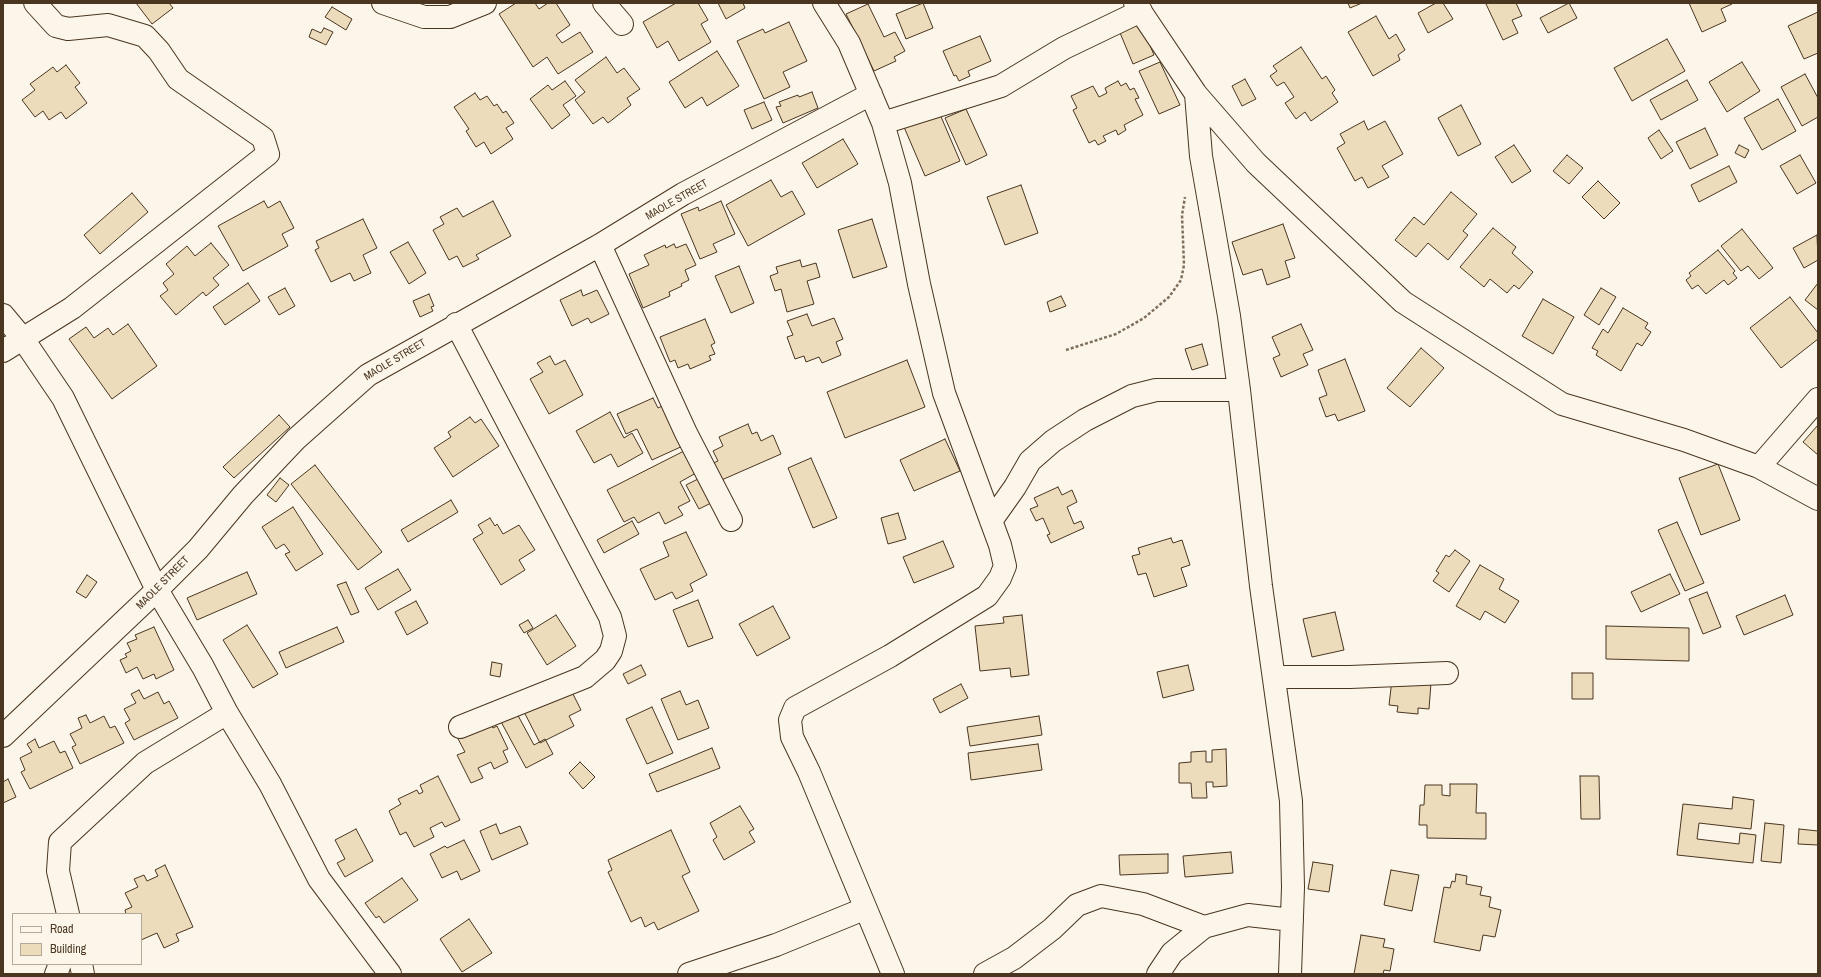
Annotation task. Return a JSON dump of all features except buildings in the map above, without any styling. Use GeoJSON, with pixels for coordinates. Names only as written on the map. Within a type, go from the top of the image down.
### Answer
{"type":"FeatureCollection","features":[{"type":"Feature","properties":{"kind":"street"},"geometry":{"type":"LineString","coordinates":[[3,351],[72,308],[268,154],[263,138],[178,79],[159,51],[145,36],[108,25],[68,29],[56,26],[35,3]]}},
{"type":"Feature","properties":{"kind":"street"},"geometry":{"type":"LineString","coordinates":[[383,3],[424,17],[437,17],[450,16],[485,3]]}},
{"type":"Feature","properties":{"kind":"street"},"geometry":{"type":"LineString","coordinates":[[604,3],[622,24]]}},
{"type":"Feature","properties":{"kind":"street"},"geometry":{"type":"LineString","coordinates":[[824,3],[849,43],[883,123],[900,183],[918,284],[944,393],[1000,545],[1005,566],[1000,578],[987,596],[890,656],[813,700],[794,708],[790,720],[792,737],[812,779],[864,909],[893,974]]}},
{"type":"Feature","properties":{"kind":"street"},"geometry":{"type":"LineString","coordinates":[[883,123],[1001,86],[1064,48],[1138,7],[1196,94],[1256,163],[1403,302],[1562,404],[1684,440],[1759,467],[1818,499]]}},
{"type":"Feature","properties":{"kind":"street","name":"MAOLE STREET"},"geometry":{"type":"LineString","coordinates":[[3,736],[157,590],[198,549],[243,495],[296,438],[368,375],[456,324],[600,245],[683,194],[871,94]]}},
{"type":"Feature","properties":{"kind":"street"},"geometry":{"type":"LineString","coordinates":[[1196,94],[1201,156],[1229,316],[1239,390],[1261,586],[1291,802],[1292,920],[1290,974]]}},
{"type":"Feature","properties":{"kind":"street"},"geometry":{"type":"LineString","coordinates":[[600,245],[686,433],[731,520]]}},
{"type":"Feature","properties":{"kind":"street"},"geometry":{"type":"LineString","coordinates":[[3,315],[23,339],[63,398],[157,590],[203,667],[227,713],[270,784],[319,879],[390,974]]}},
{"type":"Feature","properties":{"kind":"street"},"geometry":{"type":"LineString","coordinates":[[456,324],[610,617],[615,636],[611,651],[605,660],[584,677],[460,726]]}},
{"type":"Feature","properties":{"kind":"street"},"geometry":{"type":"LineString","coordinates":[[991,521],[1015,487],[1030,461],[1053,440],[1086,420],[1132,396],[1156,390],[1239,390]]}},
{"type":"Feature","properties":{"kind":"street"},"geometry":{"type":"LineString","coordinates":[[1759,467],[1818,399]]}},
{"type":"Feature","properties":{"kind":"street"},"geometry":{"type":"LineString","coordinates":[[1274,677],[1350,677],[1447,673]]}},
{"type":"Feature","properties":{"kind":"street"},"geometry":{"type":"LineString","coordinates":[[68,913],[58,871],[60,842],[145,763],[227,713]]}},
{"type":"Feature","properties":{"kind":"street"},"geometry":{"type":"LineString","coordinates":[[986,974],[1014,958],[1052,929],[1077,904],[1101,896],[1144,904],[1204,927]]}},
{"type":"Feature","properties":{"kind":"street"},"geometry":{"type":"LineString","coordinates":[[689,974],[776,945],[864,909]]}},
{"type":"Feature","properties":{"kind":"street"},"geometry":{"type":"LineString","coordinates":[[1158,974],[1172,953],[1204,927],[1248,915],[1292,920]]}},
{"type":"Feature","properties":{"kind":"street"},"geometry":{"type":"LineString","coordinates":[[371,947],[375,974]]}},
{"type":"Feature","properties":{"kind":"path"},"geometry":{"type":"LineString","coordinates":[[1066,350],[1116,334],[1144,318],[1169,297],[1181,280],[1184,265],[1182,215],[1185,196]]}}]}
